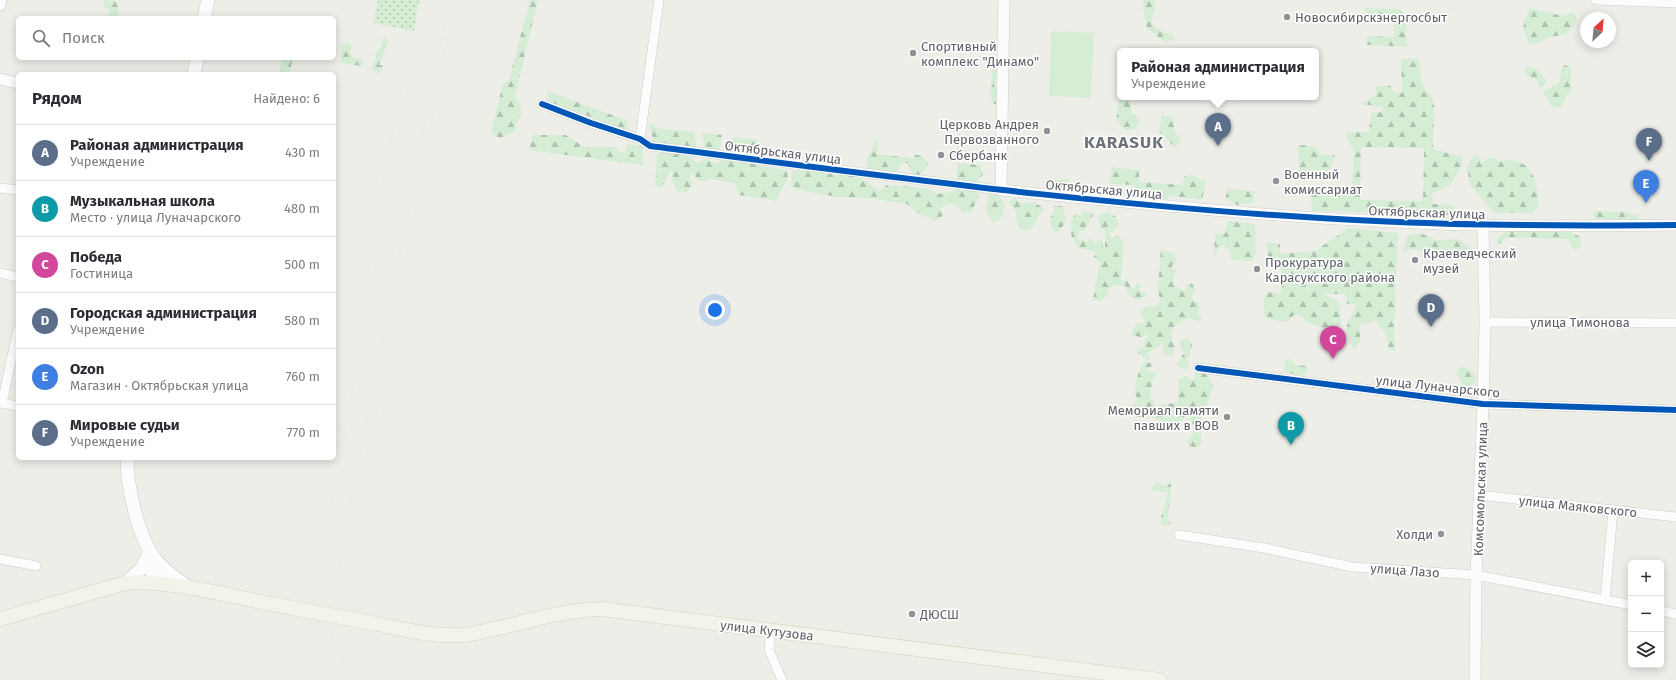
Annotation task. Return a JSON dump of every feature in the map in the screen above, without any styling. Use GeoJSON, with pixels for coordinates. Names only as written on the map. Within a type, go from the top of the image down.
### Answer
{"type":"FeatureCollection","features":[{"type":"Feature","properties":{"kind":"main road"},"geometry":{"type":"LineString","coordinates":[[204,16],[208,0]]}},
{"type":"Feature","properties":{"kind":"main road"},"geometry":{"type":"LineString","coordinates":[[194,72],[197,60]]}},
{"type":"Feature","properties":{"kind":"main road"},"geometry":{"type":"LineString","coordinates":[[127,460],[131,494],[136,516],[148,545],[151,560],[159,571],[151,579]]}},
{"type":"Feature","properties":{"kind":"main road"},"geometry":{"type":"LineString","coordinates":[[125,583],[151,560]]}},
{"type":"Feature","properties":{"kind":"main road"},"geometry":{"type":"LineString","coordinates":[[151,560],[187,586]]}},
{"type":"Feature","properties":{"kind":"main road","name":"улица Кутузова"},"geometry":{"type":"LineString","coordinates":[[0,619],[125,583],[151,579],[430,635],[466,635],[581,610],[602,609],[1160,680]]}},
{"type":"Feature","properties":{"kind":"street"},"geometry":{"type":"LineString","coordinates":[[0,5],[1,0]]}},
{"type":"Feature","properties":{"kind":"street"},"geometry":{"type":"LineString","coordinates":[[640,139],[659,0]]}},
{"type":"Feature","properties":{"kind":"street"},"geometry":{"type":"LineString","coordinates":[[1001,190],[1004,0]]}},
{"type":"Feature","properties":{"kind":"street"},"geometry":{"type":"LineString","coordinates":[[1596,0],[1676,3]]}},
{"type":"Feature","properties":{"kind":"street"},"geometry":{"type":"LineString","coordinates":[[0,80],[16,83]]}},
{"type":"Feature","properties":{"kind":"street","name":"Октябрьская улица"},"geometry":{"type":"LineString","coordinates":[[542,104],[590,123],[640,139],[650,146],[1001,190],[1267,215],[1375,221],[1483,225],[1676,225]]}},
{"type":"Feature","properties":{"kind":"street"},"geometry":{"type":"LineString","coordinates":[[0,188],[16,190]]}},
{"type":"Feature","properties":{"kind":"street","name":"Комсомольская улица"},"geometry":{"type":"LineString","coordinates":[[1475,680],[1476,575],[1484,404],[1485,322],[1483,225]]}},
{"type":"Feature","properties":{"kind":"street"},"geometry":{"type":"LineString","coordinates":[[0,273],[16,277]]}},
{"type":"Feature","properties":{"kind":"street","name":"улица Тимонова"},"geometry":{"type":"LineString","coordinates":[[1485,322],[1676,323]]}},
{"type":"Feature","properties":{"kind":"street"},"geometry":{"type":"LineString","coordinates":[[16,338],[1,403],[16,406]]}},
{"type":"Feature","properties":{"kind":"street","name":"улица Луначарского"},"geometry":{"type":"LineString","coordinates":[[1198,368],[1484,404],[1676,410]]}},
{"type":"Feature","properties":{"kind":"street","name":"улица Маяковского"},"geometry":{"type":"LineString","coordinates":[[1480,495],[1676,517]]}},
{"type":"Feature","properties":{"kind":"street"},"geometry":{"type":"LineString","coordinates":[[1605,600],[1613,510]]}},
{"type":"Feature","properties":{"kind":"street","name":"улица Лазо"},"geometry":{"type":"LineString","coordinates":[[1179,535],[1264,548],[1352,567],[1476,575],[1628,604]]}},
{"type":"Feature","properties":{"kind":"street"},"geometry":{"type":"LineString","coordinates":[[0,559],[36,566]]}},
{"type":"Feature","properties":{"kind":"street"},"geometry":{"type":"LineString","coordinates":[[1664,612],[1676,614]]}},
{"type":"Feature","properties":{"kind":"street"},"geometry":{"type":"LineString","coordinates":[[771,630],[769,650],[782,680]]}},
{"type":"Feature","properties":{"kind":"green space"},"geometry":{"type":"Polygon","coordinates":[[[104,0],[115,1],[118,7],[118,16],[108,16],[109,9],[104,7],[104,0]]]}},
{"type":"Feature","properties":{"kind":"green space"},"geometry":{"type":"Polygon","coordinates":[[[378,0],[419,0],[414,31],[374,23],[378,0]]]}},
{"type":"Feature","properties":{"kind":"green space"},"geometry":{"type":"Polygon","coordinates":[[[530,0],[538,0],[515,96],[522,108],[515,131],[500,139],[491,132],[503,84],[509,80],[530,0]]]}},
{"type":"Feature","properties":{"kind":"green space"},"geometry":{"type":"Polygon","coordinates":[[[1144,0],[1155,0],[1152,24],[1162,32],[1171,34],[1174,40],[1165,43],[1147,28],[1142,3],[1144,0]]]}},
{"type":"Feature","properties":{"kind":"green space"},"geometry":{"type":"Polygon","coordinates":[[[1364,8],[1401,9],[1406,25],[1407,47],[1367,45],[1367,36],[1394,37],[1395,19],[1368,17],[1364,8]]]}},
{"type":"Feature","properties":{"kind":"green space"},"geometry":{"type":"Polygon","coordinates":[[[1530,8],[1562,16],[1574,12],[1577,22],[1567,34],[1550,37],[1536,44],[1529,43],[1524,29],[1524,22],[1530,8]]]}},
{"type":"Feature","properties":{"kind":"green space"},"geometry":{"type":"Polygon","coordinates":[[[1051,31],[1094,33],[1091,98],[1049,96],[1051,31]]]}},
{"type":"Feature","properties":{"kind":"green space"},"geometry":{"type":"Polygon","coordinates":[[[385,37],[389,41],[379,65],[383,65],[383,71],[377,73],[371,68],[376,58],[375,53],[382,46],[382,40],[385,37]]]}},
{"type":"Feature","properties":{"kind":"green space"},"geometry":{"type":"Polygon","coordinates":[[[348,42],[352,46],[350,52],[352,57],[363,60],[362,66],[340,63],[342,55],[341,45],[348,42]]]}},
{"type":"Feature","properties":{"kind":"green space"},"geometry":{"type":"Polygon","coordinates":[[[1418,58],[1422,84],[1432,96],[1434,105],[1433,149],[1462,157],[1462,166],[1449,186],[1432,194],[1433,204],[1454,205],[1454,215],[1312,211],[1311,188],[1352,190],[1354,152],[1346,138],[1348,132],[1369,132],[1371,113],[1382,112],[1383,107],[1361,104],[1376,95],[1376,86],[1391,86],[1392,91],[1402,93],[1401,59],[1418,58]],[[1361,147],[1360,200],[1423,201],[1424,148],[1361,147]]]}},
{"type":"Feature","properties":{"kind":"green space"},"geometry":{"type":"Polygon","coordinates":[[[284,60],[292,60],[290,72],[280,72],[280,65],[284,60]]]}},
{"type":"Feature","properties":{"kind":"green space"},"geometry":{"type":"Polygon","coordinates":[[[998,61],[1001,67],[994,85],[1000,94],[996,104],[993,104],[990,96],[993,63],[998,61]]]}},
{"type":"Feature","properties":{"kind":"green space"},"geometry":{"type":"Polygon","coordinates":[[[1565,65],[1571,68],[1571,90],[1565,98],[1562,106],[1559,108],[1552,106],[1543,92],[1559,83],[1562,66],[1565,65]]]}},
{"type":"Feature","properties":{"kind":"green space"},"geometry":{"type":"Polygon","coordinates":[[[1526,66],[1538,69],[1546,81],[1540,89],[1536,79],[1525,75],[1526,66]]]}},
{"type":"Feature","properties":{"kind":"green space"},"geometry":{"type":"Polygon","coordinates":[[[548,91],[628,121],[627,130],[547,101],[548,91]]]}},
{"type":"Feature","properties":{"kind":"green space"},"geometry":{"type":"Polygon","coordinates":[[[1119,100],[1130,101],[1132,114],[1140,119],[1135,129],[1127,131],[1116,121],[1119,100]]]}},
{"type":"Feature","properties":{"kind":"green space"},"geometry":{"type":"Polygon","coordinates":[[[1162,116],[1169,116],[1174,120],[1174,132],[1181,139],[1176,148],[1159,132],[1162,116]]]}},
{"type":"Feature","properties":{"kind":"green space"},"geometry":{"type":"Polygon","coordinates":[[[654,124],[656,128],[694,132],[697,149],[650,144],[653,138],[649,126],[654,124]]]}},
{"type":"Feature","properties":{"kind":"green space"},"geometry":{"type":"Polygon","coordinates":[[[701,133],[722,135],[719,153],[706,153],[701,133]]]}},
{"type":"Feature","properties":{"kind":"green space"},"geometry":{"type":"Polygon","coordinates":[[[532,135],[566,135],[584,147],[617,147],[618,151],[625,153],[627,143],[643,147],[642,165],[529,150],[532,135]]]}},
{"type":"Feature","properties":{"kind":"green space"},"geometry":{"type":"Polygon","coordinates":[[[735,137],[757,140],[758,148],[753,157],[728,152],[729,143],[735,137]]]}},
{"type":"Feature","properties":{"kind":"green space"},"geometry":{"type":"Polygon","coordinates":[[[874,140],[878,140],[877,154],[913,158],[915,154],[923,157],[928,163],[924,171],[917,178],[905,178],[912,173],[908,163],[903,163],[896,172],[867,171],[867,157],[872,151],[874,140]]]}},
{"type":"Feature","properties":{"kind":"green space"},"geometry":{"type":"Polygon","coordinates":[[[1298,145],[1314,146],[1320,154],[1335,155],[1330,170],[1299,173],[1298,145]]]}},
{"type":"Feature","properties":{"kind":"green space"},"geometry":{"type":"Polygon","coordinates":[[[670,149],[687,153],[697,163],[706,159],[715,163],[725,159],[787,170],[788,178],[776,201],[738,195],[735,183],[711,179],[704,182],[697,180],[693,173],[690,178],[693,183],[687,192],[677,191],[672,180],[673,172],[670,171],[662,187],[655,186],[657,155],[670,149]]]}},
{"type":"Feature","properties":{"kind":"green space"},"geometry":{"type":"Polygon","coordinates":[[[1474,155],[1479,157],[1480,161],[1483,163],[1488,158],[1496,158],[1497,161],[1504,162],[1505,159],[1516,161],[1528,168],[1536,183],[1538,207],[1532,213],[1494,213],[1470,185],[1467,167],[1474,155]]]}},
{"type":"Feature","properties":{"kind":"green space"},"geometry":{"type":"Polygon","coordinates":[[[957,163],[980,165],[983,175],[974,185],[957,180],[957,163]]]}},
{"type":"Feature","properties":{"kind":"green space"},"geometry":{"type":"Polygon","coordinates":[[[1112,167],[1139,170],[1139,182],[1183,185],[1184,176],[1192,175],[1206,182],[1202,200],[1174,196],[1159,201],[1137,193],[1133,185],[1110,184],[1112,167]]]}},
{"type":"Feature","properties":{"kind":"green space"},"geometry":{"type":"Polygon","coordinates":[[[792,170],[821,172],[834,175],[850,175],[863,179],[879,191],[887,185],[926,188],[938,194],[959,190],[977,191],[980,195],[971,212],[964,213],[951,202],[940,208],[943,215],[936,221],[918,213],[907,204],[867,198],[836,197],[791,188],[792,170]]]}},
{"type":"Feature","properties":{"kind":"green space"},"geometry":{"type":"Polygon","coordinates":[[[1046,178],[1058,180],[1068,179],[1071,185],[1058,189],[1048,186],[1046,178]]]}},
{"type":"Feature","properties":{"kind":"green space"},"geometry":{"type":"Polygon","coordinates":[[[1228,189],[1254,191],[1253,203],[1237,205],[1225,199],[1228,189]]]}},
{"type":"Feature","properties":{"kind":"green space"},"geometry":{"type":"Polygon","coordinates":[[[998,194],[1005,205],[1001,219],[993,222],[986,212],[988,195],[998,194]]]}},
{"type":"Feature","properties":{"kind":"green space"},"geometry":{"type":"Polygon","coordinates":[[[1015,198],[1021,203],[1034,202],[1045,209],[1038,215],[1036,222],[1028,231],[1021,230],[1016,217],[1016,211],[1008,202],[1015,198]]]}},
{"type":"Feature","properties":{"kind":"green space"},"geometry":{"type":"Polygon","coordinates":[[[1054,205],[1064,207],[1063,214],[1067,218],[1065,224],[1057,232],[1051,229],[1050,218],[1054,213],[1054,205]]]}},
{"type":"Feature","properties":{"kind":"green space"},"geometry":{"type":"Polygon","coordinates":[[[1596,211],[1626,212],[1631,215],[1638,214],[1639,218],[1636,221],[1630,222],[1628,219],[1596,219],[1593,214],[1596,211]]]}},
{"type":"Feature","properties":{"kind":"green space"},"geometry":{"type":"Polygon","coordinates":[[[1083,212],[1091,212],[1093,215],[1085,230],[1079,231],[1078,242],[1082,240],[1087,242],[1091,238],[1094,243],[1103,240],[1103,247],[1105,248],[1105,230],[1100,229],[1098,216],[1107,212],[1115,216],[1118,221],[1118,226],[1110,234],[1111,238],[1118,236],[1124,242],[1121,280],[1126,281],[1127,279],[1131,287],[1134,289],[1136,284],[1141,284],[1139,290],[1148,295],[1138,300],[1130,297],[1125,286],[1116,285],[1108,289],[1109,293],[1101,301],[1093,300],[1100,262],[1093,257],[1097,254],[1094,251],[1078,248],[1071,235],[1072,228],[1070,224],[1074,215],[1082,215],[1083,212]]]}},
{"type":"Feature","properties":{"kind":"green space"},"geometry":{"type":"Polygon","coordinates":[[[1227,221],[1255,224],[1256,252],[1252,261],[1231,260],[1231,252],[1223,245],[1219,247],[1214,257],[1215,233],[1225,234],[1227,221]]]}},
{"type":"Feature","properties":{"kind":"green space"},"geometry":{"type":"Polygon","coordinates":[[[1349,228],[1398,233],[1394,329],[1395,351],[1389,349],[1385,332],[1376,321],[1360,324],[1360,342],[1354,350],[1348,337],[1347,327],[1350,317],[1357,304],[1347,304],[1346,294],[1322,294],[1339,302],[1341,321],[1338,337],[1326,336],[1326,329],[1306,322],[1301,315],[1294,315],[1287,322],[1268,319],[1264,315],[1264,298],[1268,292],[1281,294],[1281,264],[1269,263],[1266,242],[1280,244],[1280,254],[1315,251],[1349,228]]]}},
{"type":"Feature","properties":{"kind":"green space"},"geometry":{"type":"Polygon","coordinates":[[[1507,231],[1571,232],[1580,237],[1581,248],[1576,250],[1571,246],[1569,239],[1505,238],[1500,244],[1496,243],[1500,236],[1507,231]]]}},
{"type":"Feature","properties":{"kind":"green space"},"geometry":{"type":"Polygon","coordinates":[[[1420,233],[1437,240],[1458,239],[1472,249],[1464,257],[1439,256],[1416,249],[1403,251],[1407,236],[1420,233]]]}},
{"type":"Feature","properties":{"kind":"green space"},"geometry":{"type":"Polygon","coordinates":[[[1161,248],[1167,252],[1175,253],[1174,256],[1177,262],[1172,265],[1173,270],[1177,270],[1173,276],[1174,286],[1185,291],[1187,284],[1192,283],[1195,290],[1191,297],[1195,302],[1199,303],[1198,314],[1201,318],[1199,322],[1189,318],[1179,323],[1173,329],[1171,337],[1175,347],[1172,357],[1163,354],[1163,342],[1157,348],[1147,353],[1151,359],[1147,360],[1137,352],[1140,348],[1143,349],[1145,339],[1148,337],[1146,335],[1140,337],[1132,335],[1133,329],[1137,323],[1144,323],[1145,320],[1140,313],[1142,308],[1157,306],[1160,300],[1158,290],[1161,248]]]}},
{"type":"Feature","properties":{"kind":"green space"},"geometry":{"type":"Polygon","coordinates":[[[1188,338],[1192,344],[1190,356],[1186,359],[1190,365],[1185,370],[1176,365],[1184,353],[1180,348],[1180,340],[1188,338]]]}},
{"type":"Feature","properties":{"kind":"green space"},"geometry":{"type":"Polygon","coordinates":[[[1289,359],[1296,365],[1306,366],[1308,371],[1304,376],[1284,372],[1285,360],[1289,359]]]}},
{"type":"Feature","properties":{"kind":"green space"},"geometry":{"type":"Polygon","coordinates":[[[1144,362],[1151,363],[1152,366],[1148,368],[1147,371],[1157,373],[1152,382],[1150,398],[1154,401],[1153,404],[1158,407],[1162,404],[1178,403],[1178,379],[1187,376],[1191,381],[1195,377],[1195,368],[1207,373],[1213,386],[1207,405],[1201,409],[1201,446],[1188,446],[1189,438],[1193,434],[1194,425],[1190,421],[1188,413],[1178,425],[1161,422],[1153,418],[1137,417],[1130,407],[1137,401],[1135,391],[1136,382],[1144,362]]]}},
{"type":"Feature","properties":{"kind":"green space"},"geometry":{"type":"Polygon","coordinates":[[[1461,366],[1472,371],[1477,378],[1468,392],[1456,373],[1461,366]]]}},
{"type":"Feature","properties":{"kind":"green space"},"geometry":{"type":"Polygon","coordinates":[[[1158,481],[1163,487],[1168,483],[1171,484],[1168,518],[1171,523],[1165,527],[1161,523],[1161,517],[1168,492],[1152,490],[1153,485],[1158,481]]]}},
{"type":"Feature","properties":{"kind":"railway"},"geometry":{"type":"LineString","coordinates":[[317,680],[449,0]]}},
{"type":"Feature","properties":{"kind":"railway"},"geometry":{"type":"LineString","coordinates":[[324,680],[448,35]]}},
{"type":"Feature","properties":{"kind":"railway"},"geometry":{"type":"LineString","coordinates":[[314,670],[327,535],[355,374],[364,297],[377,216],[402,81]]}},
{"type":"Feature","properties":{"kind":"railway"},"geometry":{"type":"LineString","coordinates":[[339,680],[369,521]]}},
{"type":"Feature","properties":{"kind":"cycle path"},"geometry":{"type":"LineString","coordinates":[[542,104],[591,123],[640,139],[650,146],[1103,201],[1285,216],[1376,221],[1451,224],[1601,226],[1676,225]]}},
{"type":"Feature","properties":{"kind":"cycle path"},"geometry":{"type":"LineString","coordinates":[[1198,368],[1483,404],[1676,410]]}},
{"type":"Feature","properties":{"kind":"place","name":"Новосибирскэнергосбыт"},"geometry":{"type":"Point","coordinates":[1287,17]}},
{"type":"Feature","properties":{"kind":"place","name":"Спортивный комплекс \"Динамо\""},"geometry":{"type":"Point","coordinates":[913,53]}},
{"type":"Feature","properties":{"kind":"place","name":"Церковь Андрея Первозванного"},"geometry":{"type":"Point","coordinates":[1047,131]}},
{"type":"Feature","properties":{"kind":"place","name":"Районая администрация"},"geometry":{"type":"Point","coordinates":[1218,146]}},
{"type":"Feature","properties":{"kind":"place","name":"Сбербанк"},"geometry":{"type":"Point","coordinates":[941,155]}},
{"type":"Feature","properties":{"kind":"place","name":"Мировые судьи"},"geometry":{"type":"Point","coordinates":[1649,161]}},
{"type":"Feature","properties":{"kind":"place","name":"Военный комиссариат"},"geometry":{"type":"Point","coordinates":[1276,181]}},
{"type":"Feature","properties":{"kind":"place","name":"Ozon"},"geometry":{"type":"Point","coordinates":[1646,203]}},
{"type":"Feature","properties":{"kind":"place","name":"Краеведческий музей"},"geometry":{"type":"Point","coordinates":[1415,260]}},
{"type":"Feature","properties":{"kind":"place","name":"Прокуратура Карасукского района"},"geometry":{"type":"Point","coordinates":[1257,269]}},
{"type":"Feature","properties":{"kind":"place","name":"Городская администрация"},"geometry":{"type":"Point","coordinates":[1431,327]}},
{"type":"Feature","properties":{"kind":"place","name":"Победа"},"geometry":{"type":"Point","coordinates":[1333,359]}},
{"type":"Feature","properties":{"kind":"place","name":"Мемориал памяти павших в ВОВ"},"geometry":{"type":"Point","coordinates":[1227,417]}},
{"type":"Feature","properties":{"kind":"place","name":"Музыкальная школа"},"geometry":{"type":"Point","coordinates":[1291,445]}},
{"type":"Feature","properties":{"kind":"place","name":"Холди"},"geometry":{"type":"Point","coordinates":[1441,534]}},
{"type":"Feature","properties":{"kind":"place","name":"ДЮСШ"},"geometry":{"type":"Point","coordinates":[912,614]}},
{"type":"Feature","properties":{"kind":"district","name":"KARASUK"},"geometry":{"type":"Point","coordinates":[1124,142]}}]}
